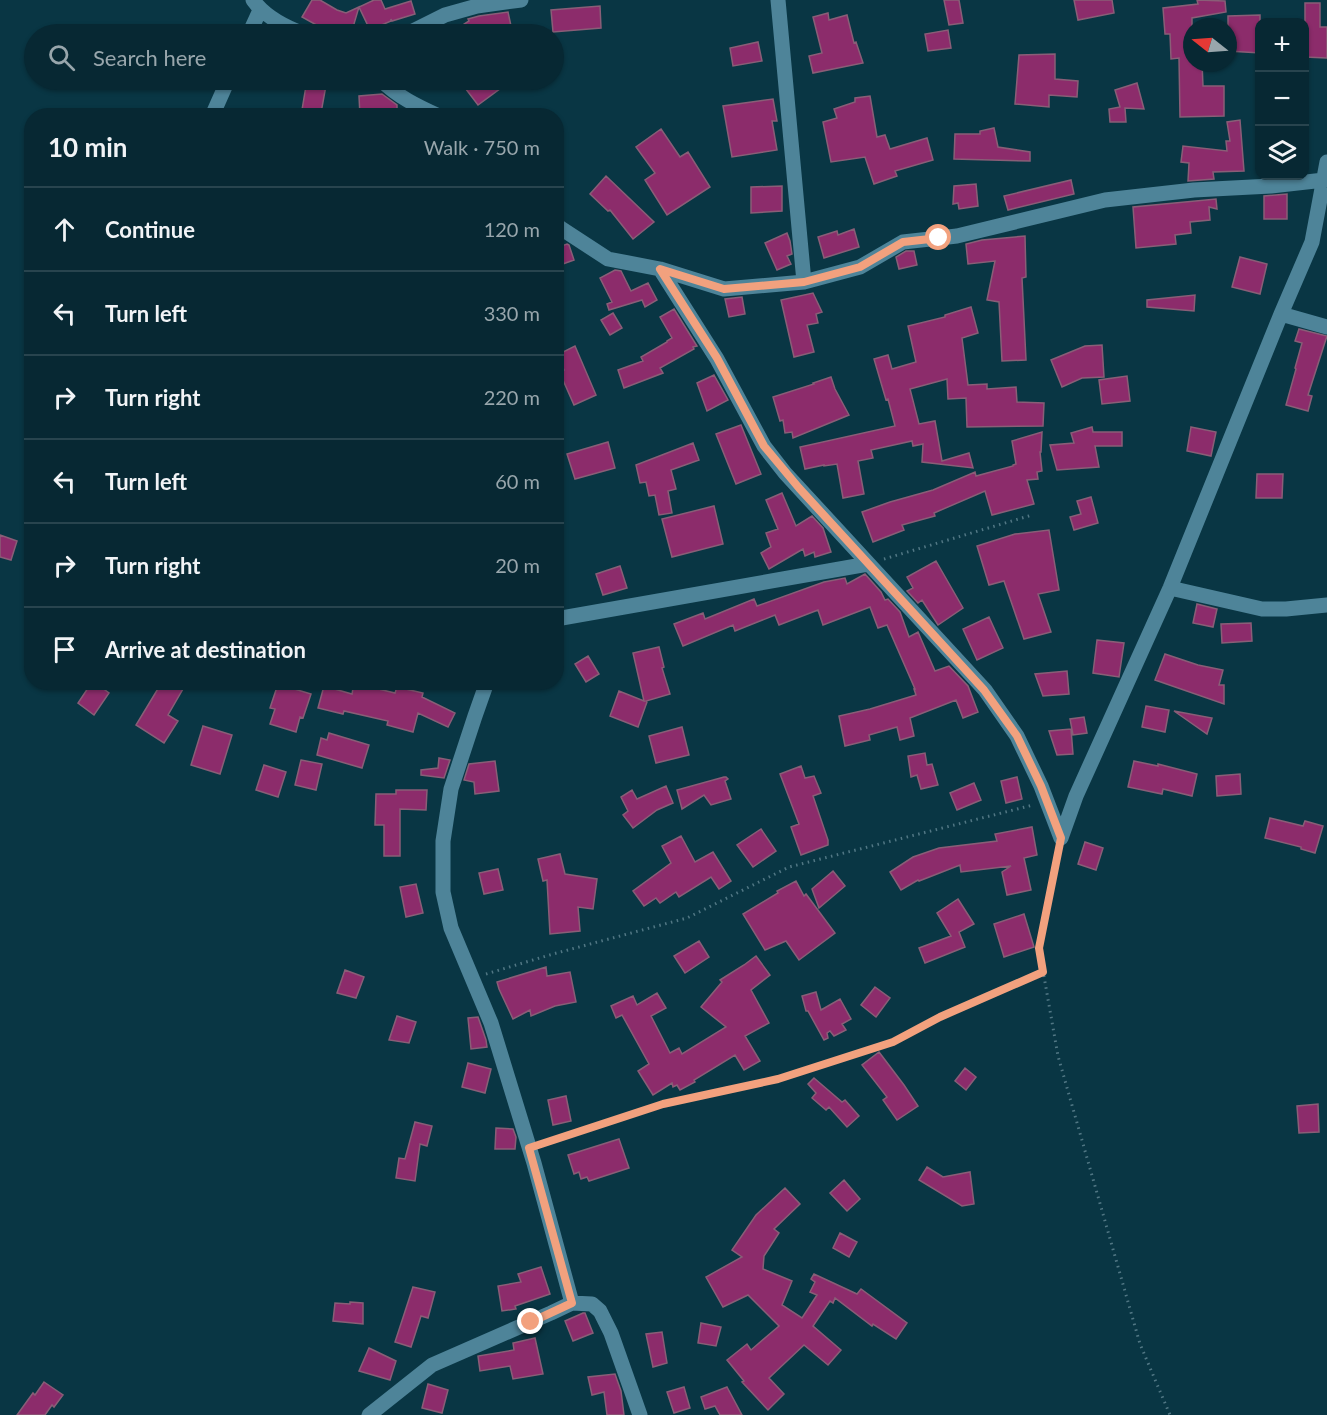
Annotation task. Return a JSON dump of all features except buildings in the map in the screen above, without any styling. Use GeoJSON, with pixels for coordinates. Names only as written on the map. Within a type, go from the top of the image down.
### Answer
{"type":"FeatureCollection","features":[{"type":"Feature","properties":{"kind":"street"},"geometry":{"type":"LineString","coordinates":[[427,24],[445,15],[477,6],[521,0]]}},
{"type":"Feature","properties":{"kind":"street"},"geometry":{"type":"LineString","coordinates":[[778,0],[804,282]]}},
{"type":"Feature","properties":{"kind":"street"},"geometry":{"type":"LineString","coordinates":[[251,24],[256,5],[283,24]]}},
{"type":"Feature","properties":{"kind":"street"},"geometry":{"type":"LineString","coordinates":[[216,108],[224,90]]}},
{"type":"Feature","properties":{"kind":"street"},"geometry":{"type":"LineString","coordinates":[[391,90],[421,108]]}},
{"type":"Feature","properties":{"kind":"street"},"geometry":{"type":"LineString","coordinates":[[1061,838],[1076,796],[1170,588],[1312,242],[1327,162]]}},
{"type":"Feature","properties":{"kind":"street"},"geometry":{"type":"LineString","coordinates":[[564,231],[608,259],[660,269],[724,289],[804,282],[860,267],[903,242],[957,236],[1105,200],[1194,190],[1271,186],[1323,180]]}},
{"type":"Feature","properties":{"kind":"street"},"geometry":{"type":"LineString","coordinates":[[660,269],[717,358],[764,446],[984,690],[1017,736],[1061,838]]}},
{"type":"Feature","properties":{"kind":"street"},"geometry":{"type":"LineString","coordinates":[[1281,314],[1327,327]]}},
{"type":"Feature","properties":{"kind":"street"},"geometry":{"type":"LineString","coordinates":[[564,618],[868,564]]}},
{"type":"Feature","properties":{"kind":"street"},"geometry":{"type":"LineString","coordinates":[[1170,588],[1262,609],[1327,605]]}},
{"type":"Feature","properties":{"kind":"street"},"geometry":{"type":"LineString","coordinates":[[484,690],[452,789],[443,841],[443,892],[451,928],[491,1023],[572,1303]]}},
{"type":"Feature","properties":{"kind":"street"},"geometry":{"type":"LineString","coordinates":[[369,1415],[432,1365],[572,1303],[592,1304],[600,1311],[611,1333],[640,1415]]}},
{"type":"Feature","properties":{"kind":"path"},"geometry":{"type":"LineString","coordinates":[[868,564],[1032,515]]}},
{"type":"Feature","properties":{"kind":"path"},"geometry":{"type":"LineString","coordinates":[[472,978],[687,918],[789,867],[1047,802]]}},
{"type":"Feature","properties":{"kind":"path"},"geometry":{"type":"LineString","coordinates":[[1061,838],[1039,948],[1058,1056],[1140,1344],[1170,1415]]}},
{"type":"Feature","properties":{"kind":"path"},"geometry":{"type":"LineString","coordinates":[[529,1148],[663,1104],[778,1079],[893,1042],[940,1017],[1043,972]]}},
{"type":"Feature","properties":{"kind":"route"},"geometry":{"type":"LineString","coordinates":[[531,1322],[572,1303],[529,1148],[663,1104],[778,1079],[893,1042],[940,1017],[1043,972],[1039,948],[1061,838],[1041,786],[1017,736],[984,690],[799,488],[764,446],[717,358],[660,269],[724,289],[804,282],[860,267],[903,242],[939,238]]}}]}
